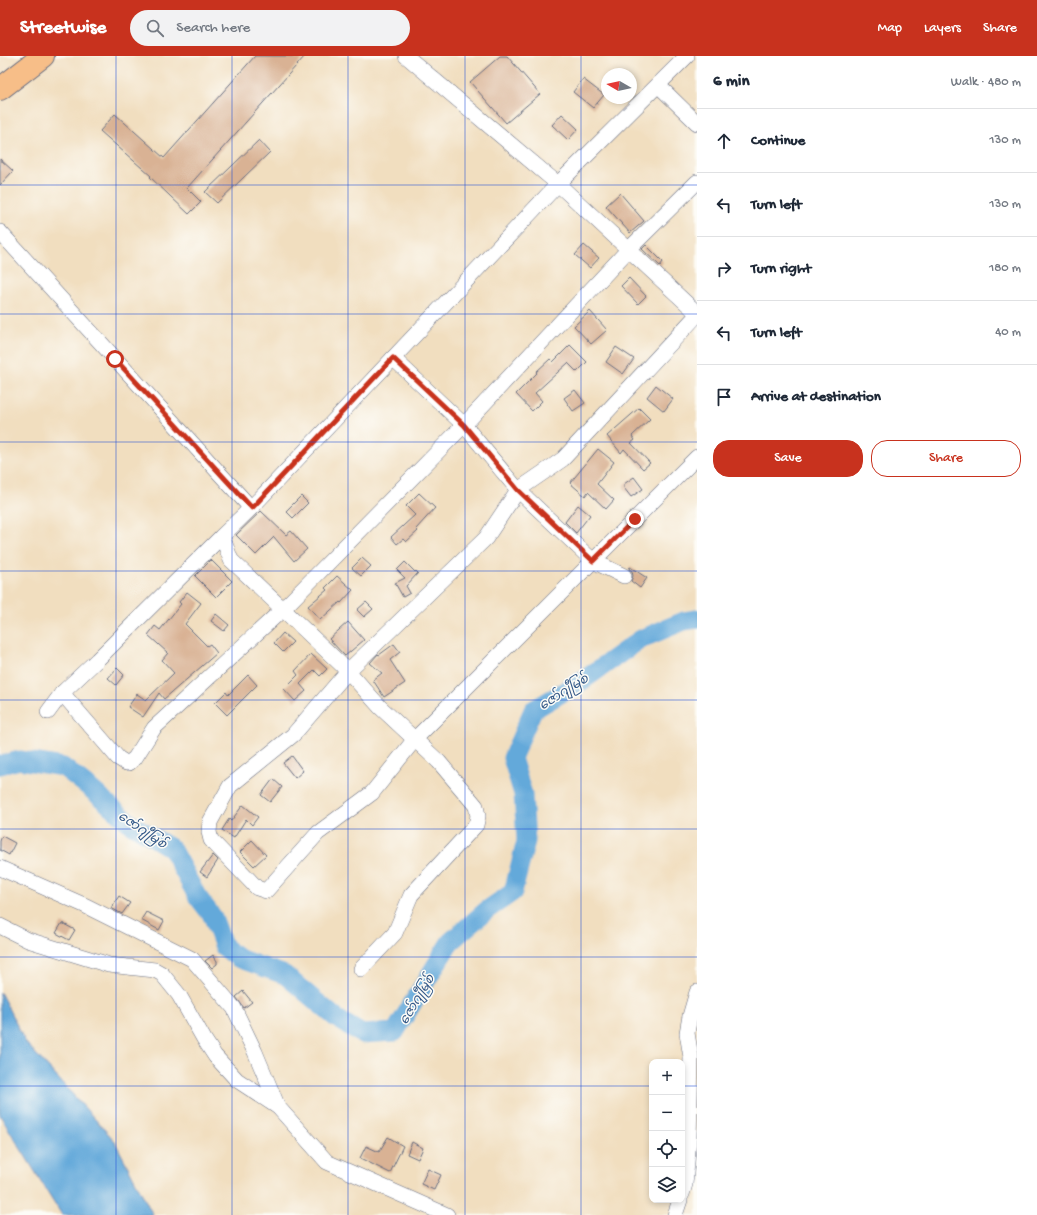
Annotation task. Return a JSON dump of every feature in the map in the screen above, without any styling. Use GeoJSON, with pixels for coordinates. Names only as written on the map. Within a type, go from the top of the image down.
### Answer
{"type":"FeatureCollection","features":[{"type":"Feature","properties":{"kind":"highway"},"geometry":{"type":"LineString","coordinates":[[1,87],[43,56]]}},
{"type":"Feature","properties":{"kind":"street"},"geometry":{"type":"LineString","coordinates":[[406,56],[558,184],[697,314],[563,459],[518,490],[486,538],[348,671],[292,735],[230,786],[210,822],[209,832],[211,840],[257,888],[266,891],[318,833],[372,793],[415,739],[697,457]]}},
{"type":"Feature","properties":{"kind":"street"},"geometry":{"type":"LineString","coordinates":[[48,712],[62,693],[252,508],[558,184],[687,56]]}},
{"type":"Feature","properties":{"kind":"street"},"geometry":{"type":"LineString","coordinates":[[658,85],[697,124]]}},
{"type":"Feature","properties":{"kind":"street"},"geometry":{"type":"LineString","coordinates":[[62,693],[118,758],[126,763],[129,763],[135,758],[154,728],[283,610],[464,425],[629,249],[697,182]]}},
{"type":"Feature","properties":{"kind":"street"},"geometry":{"type":"LineString","coordinates":[[0,232],[252,508]]}},
{"type":"Feature","properties":{"kind":"street"},"geometry":{"type":"LineString","coordinates":[[393,358],[464,425],[518,490],[593,561],[624,576]]}},
{"type":"Feature","properties":{"kind":"street"},"geometry":{"type":"LineString","coordinates":[[222,536],[231,560],[348,671],[380,707],[439,762],[476,806],[478,816],[476,825],[411,895],[395,933],[361,969]]}},
{"type":"Feature","properties":{"kind":"street"},"geometry":{"type":"LineString","coordinates":[[0,868],[84,905],[192,959],[234,1008],[256,1052],[278,1107]]}},
{"type":"Feature","properties":{"kind":"street"},"geometry":{"type":"LineString","coordinates":[[0,926],[28,940],[109,965],[155,970],[162,974],[179,995],[215,1056],[237,1080],[278,1107],[327,1162],[447,1215]]}},
{"type":"Feature","properties":{"kind":"street"},"geometry":{"type":"LineString","coordinates":[[685,1184],[689,1140],[691,1056],[687,1033],[697,992]]}},
{"type":"Feature","properties":{"kind":"street"},"geometry":{"type":"LineString","coordinates":[[675,1215],[679,1203]]}},
{"type":"Feature","properties":{"kind":"water"},"geometry":{"type":"Polygon","coordinates":[[[0,992],[26,1043],[114,1140],[153,1215],[62,1215],[0,1115],[0,992]]]}},
{"type":"Feature","properties":{"kind":"building"},"geometry":{"type":"Polygon","coordinates":[[[255,56],[305,56],[187,188],[201,202],[189,214],[150,177],[151,176],[100,131],[115,114],[164,158],[255,56]]]}},
{"type":"Feature","properties":{"kind":"building"},"geometry":{"type":"Polygon","coordinates":[[[500,56],[507,56],[540,94],[506,123],[470,82],[500,56]]]}},
{"type":"Feature","properties":{"kind":"building"},"geometry":{"type":"Polygon","coordinates":[[[583,79],[601,93],[601,99],[593,108],[573,92],[583,79]]]}},
{"type":"Feature","properties":{"kind":"building"},"geometry":{"type":"Polygon","coordinates":[[[562,114],[578,129],[568,140],[552,125],[562,114]]]}},
{"type":"Feature","properties":{"kind":"building"},"geometry":{"type":"Polygon","coordinates":[[[259,140],[270,152],[217,203],[205,192],[259,140]]]}},
{"type":"Feature","properties":{"kind":"building"},"geometry":{"type":"Polygon","coordinates":[[[0,159],[13,171],[0,185],[0,159]]]}},
{"type":"Feature","properties":{"kind":"building"},"geometry":{"type":"Polygon","coordinates":[[[620,193],[644,221],[630,233],[606,206],[620,193]]]}},
{"type":"Feature","properties":{"kind":"building"},"geometry":{"type":"Polygon","coordinates":[[[584,245],[599,258],[590,268],[575,255],[584,245]]]}},
{"type":"Feature","properties":{"kind":"building"},"geometry":{"type":"Polygon","coordinates":[[[646,245],[663,262],[660,266],[642,249],[646,245]]]}},
{"type":"Feature","properties":{"kind":"building"},"geometry":{"type":"Polygon","coordinates":[[[629,278],[646,296],[638,304],[621,286],[629,278]]]}},
{"type":"Feature","properties":{"kind":"building"},"geometry":{"type":"Polygon","coordinates":[[[590,311],[607,330],[591,344],[574,326],[590,311]]]}},
{"type":"Feature","properties":{"kind":"building"},"geometry":{"type":"Polygon","coordinates":[[[570,345],[587,362],[577,372],[568,363],[535,393],[542,401],[532,411],[516,394],[550,359],[553,362],[570,345]]]}},
{"type":"Feature","properties":{"kind":"building"},"geometry":{"type":"Polygon","coordinates":[[[616,347],[634,359],[623,374],[606,362],[616,347]]]}},
{"type":"Feature","properties":{"kind":"building"},"geometry":{"type":"Polygon","coordinates":[[[656,385],[673,399],[664,411],[647,397],[656,385]]]}},
{"type":"Feature","properties":{"kind":"building"},"geometry":{"type":"Polygon","coordinates":[[[575,390],[585,403],[573,411],[564,398],[575,390]]]}},
{"type":"Feature","properties":{"kind":"building"},"geometry":{"type":"Polygon","coordinates":[[[639,408],[650,419],[632,436],[635,440],[631,443],[650,463],[643,469],[624,449],[621,453],[607,436],[639,408]]]}},
{"type":"Feature","properties":{"kind":"building"},"geometry":{"type":"Polygon","coordinates":[[[598,449],[614,462],[597,484],[614,500],[606,509],[588,492],[585,496],[570,483],[598,449]]]}},
{"type":"Feature","properties":{"kind":"building"},"geometry":{"type":"Polygon","coordinates":[[[634,477],[643,489],[631,497],[624,488],[624,484],[634,477]]]}},
{"type":"Feature","properties":{"kind":"building"},"geometry":{"type":"Polygon","coordinates":[[[419,493],[435,508],[416,529],[418,531],[406,542],[403,539],[397,544],[391,537],[415,515],[406,506],[419,493]]]}},
{"type":"Feature","properties":{"kind":"building"},"geometry":{"type":"Polygon","coordinates":[[[301,496],[308,503],[293,518],[286,511],[301,496]]]}},
{"type":"Feature","properties":{"kind":"building"},"geometry":{"type":"Polygon","coordinates":[[[578,505],[590,515],[576,533],[565,522],[578,505]]]}},
{"type":"Feature","properties":{"kind":"building"},"geometry":{"type":"Polygon","coordinates":[[[261,511],[286,535],[291,531],[307,549],[294,561],[274,537],[256,555],[236,535],[261,511]]]}},
{"type":"Feature","properties":{"kind":"building"},"geometry":{"type":"Polygon","coordinates":[[[362,558],[371,566],[361,576],[352,568],[362,558]]]}},
{"type":"Feature","properties":{"kind":"building"},"geometry":{"type":"Polygon","coordinates":[[[211,560],[232,581],[216,597],[195,576],[211,560]]]}},
{"type":"Feature","properties":{"kind":"building"},"geometry":{"type":"Polygon","coordinates":[[[405,562],[418,573],[406,586],[410,593],[403,597],[395,583],[405,578],[397,570],[405,562]]]}},
{"type":"Feature","properties":{"kind":"building"},"geometry":{"type":"Polygon","coordinates":[[[630,567],[647,578],[640,588],[631,581],[633,576],[632,571],[629,569],[630,567]]]}},
{"type":"Feature","properties":{"kind":"building"},"geometry":{"type":"Polygon","coordinates":[[[337,576],[353,590],[341,603],[340,602],[320,620],[308,606],[327,590],[325,588],[337,576]]]}},
{"type":"Feature","properties":{"kind":"building"},"geometry":{"type":"Polygon","coordinates":[[[187,592],[201,603],[185,624],[207,646],[210,644],[217,653],[164,699],[159,693],[143,717],[128,707],[137,694],[146,700],[174,673],[162,660],[168,653],[148,635],[155,626],[160,630],[181,604],[179,602],[187,592]]]}},
{"type":"Feature","properties":{"kind":"building"},"geometry":{"type":"Polygon","coordinates":[[[366,602],[373,609],[364,617],[357,610],[366,602]]]}},
{"type":"Feature","properties":{"kind":"building"},"geometry":{"type":"Polygon","coordinates":[[[216,614],[229,625],[224,631],[211,621],[216,614]]]}},
{"type":"Feature","properties":{"kind":"building"},"geometry":{"type":"Polygon","coordinates":[[[348,622],[364,640],[345,656],[329,639],[348,622]]]}},
{"type":"Feature","properties":{"kind":"building"},"geometry":{"type":"Polygon","coordinates":[[[283,633],[293,642],[283,652],[274,643],[283,633]]]}},
{"type":"Feature","properties":{"kind":"building"},"geometry":{"type":"Polygon","coordinates":[[[394,644],[400,652],[390,660],[405,683],[384,697],[373,680],[382,673],[370,663],[378,654],[379,655],[394,644]]]}},
{"type":"Feature","properties":{"kind":"building"},"geometry":{"type":"Polygon","coordinates":[[[311,654],[327,669],[320,676],[314,670],[300,684],[306,691],[295,701],[284,689],[298,675],[295,671],[311,654]]]}},
{"type":"Feature","properties":{"kind":"building"},"geometry":{"type":"Polygon","coordinates":[[[117,668],[124,675],[116,685],[108,678],[117,668]]]}},
{"type":"Feature","properties":{"kind":"building"},"geometry":{"type":"Polygon","coordinates":[[[248,675],[257,685],[227,715],[215,703],[226,692],[228,695],[248,675]]]}},
{"type":"Feature","properties":{"kind":"building"},"geometry":{"type":"Polygon","coordinates":[[[292,756],[303,771],[295,778],[283,763],[292,756]]]}},
{"type":"Feature","properties":{"kind":"building"},"geometry":{"type":"Polygon","coordinates":[[[273,779],[282,787],[270,802],[261,795],[273,779]]]}},
{"type":"Feature","properties":{"kind":"building"},"geometry":{"type":"Polygon","coordinates":[[[243,805],[258,817],[252,825],[246,819],[234,838],[222,830],[229,819],[231,821],[243,805]]]}},
{"type":"Feature","properties":{"kind":"building"},"geometry":{"type":"Polygon","coordinates":[[[2,836],[15,843],[9,855],[0,850],[0,841],[2,836]]]}},
{"type":"Feature","properties":{"kind":"building"},"geometry":{"type":"Polygon","coordinates":[[[252,840],[266,855],[254,866],[240,852],[252,840]]]}},
{"type":"Feature","properties":{"kind":"building"},"geometry":{"type":"Polygon","coordinates":[[[213,855],[218,860],[207,877],[200,872],[213,855]]]}},
{"type":"Feature","properties":{"kind":"building"},"geometry":{"type":"Polygon","coordinates":[[[119,896],[130,903],[122,914],[111,908],[119,896]]]}},
{"type":"Feature","properties":{"kind":"building"},"geometry":{"type":"Polygon","coordinates":[[[146,912],[164,921],[159,930],[141,920],[146,912]]]}},
{"type":"Feature","properties":{"kind":"building"},"geometry":{"type":"Polygon","coordinates":[[[62,923],[75,930],[69,940],[56,933],[62,923]]]}},
{"type":"Feature","properties":{"kind":"building"},"geometry":{"type":"Polygon","coordinates":[[[213,955],[217,961],[217,964],[212,968],[205,961],[213,955]]]}},
{"type":"Feature","properties":{"kind":"building"},"geometry":{"type":"Polygon","coordinates":[[[243,991],[252,1002],[244,1008],[236,997],[243,991]]]}},
{"type":"Feature","properties":{"kind":"building"},"geometry":{"type":"Polygon","coordinates":[[[388,1137],[403,1146],[390,1173],[360,1158],[366,1146],[379,1152],[388,1137]]]}},
{"type":"Feature","properties":{"kind":"building"},"geometry":{"type":"Polygon","coordinates":[[[412,1142],[423,1148],[418,1159],[407,1154],[412,1142]]]}},
{"type":"Feature","properties":{"kind":"building"},"geometry":{"type":"Polygon","coordinates":[[[428,1169],[441,1175],[434,1190],[421,1184],[428,1169]]]}},
{"type":"Feature","properties":{"kind":"waterway","name":"ဇော်ဂျီမြစ်"},"geometry":{"type":"LineString","coordinates":[[0,765],[20,760],[63,767],[131,824],[171,848],[197,896],[213,917],[224,947],[238,958],[285,975],[336,1018],[362,1034],[395,1032],[450,942],[487,910],[513,892],[526,841],[523,794],[512,758],[533,710],[582,681],[641,639],[684,621],[697,619]]}},
{"type":"Feature","properties":{"kind":"route"},"geometry":{"type":"LineString","coordinates":[[115,359],[252,508],[393,358],[464,425],[518,490],[593,561],[635,519]]}}]}
